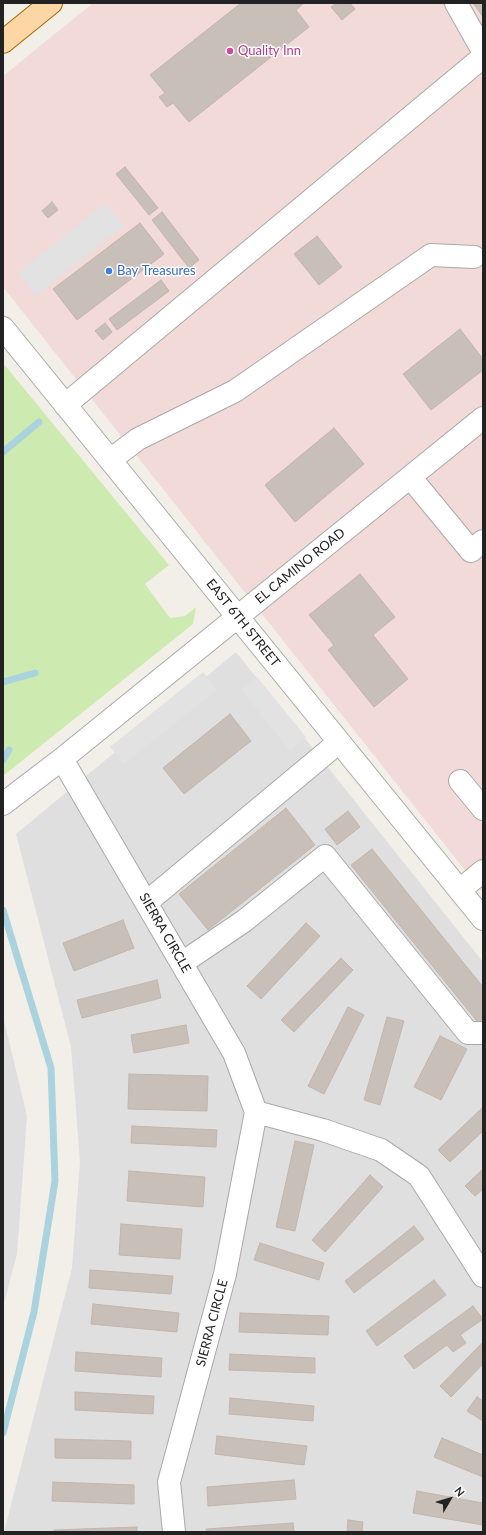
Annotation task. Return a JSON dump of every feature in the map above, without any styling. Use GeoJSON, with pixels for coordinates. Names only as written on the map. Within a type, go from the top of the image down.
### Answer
{"type":"FeatureCollection","features":[{"type":"Feature","properties":{"kind":"main road"},"geometry":{"type":"LineString","coordinates":[[3,42],[51,3]]}},
{"type":"Feature","properties":{"kind":"street"},"geometry":{"type":"LineString","coordinates":[[456,3],[483,51]]}},
{"type":"Feature","properties":{"kind":"street"},"geometry":{"type":"LineString","coordinates":[[65,405],[483,57]]}},
{"type":"Feature","properties":{"kind":"street"},"geometry":{"type":"LineString","coordinates":[[110,460],[138,439],[235,391],[431,255],[474,257]]}},
{"type":"Feature","properties":{"kind":"street","name":"EAST 6TH STREET"},"geometry":{"type":"LineString","coordinates":[[3,328],[483,919]]}},
{"type":"Feature","properties":{"kind":"street","name":"EL CAMINO ROAD"},"geometry":{"type":"LineString","coordinates":[[3,804],[62,759],[483,418]]}},
{"type":"Feature","properties":{"kind":"street"},"geometry":{"type":"LineString","coordinates":[[410,477],[471,551],[483,541]]}},
{"type":"Feature","properties":{"kind":"street"},"geometry":{"type":"LineString","coordinates":[[147,902],[339,742]]}},
{"type":"Feature","properties":{"kind":"street","name":"SIERRA CIRCLE"},"geometry":{"type":"LineString","coordinates":[[62,759],[234,1053],[256,1112],[225,1274],[170,1482],[174,1532]]}},
{"type":"Feature","properties":{"kind":"street"},"geometry":{"type":"LineString","coordinates":[[460,780],[483,809]]}},
{"type":"Feature","properties":{"kind":"street"},"geometry":{"type":"LineString","coordinates":[[182,963],[244,921],[325,856],[468,1033],[483,1033]]}},
{"type":"Feature","properties":{"kind":"street"},"geometry":{"type":"LineString","coordinates":[[460,890],[483,871]]}},
{"type":"Feature","properties":{"kind":"street"},"geometry":{"type":"LineString","coordinates":[[256,1112],[322,1130],[381,1150],[419,1176],[483,1276]]}},
{"type":"Feature","properties":{"kind":"shaded area"},"geometry":{"type":"Polygon","coordinates":[[[93,3],[483,3],[483,893],[3,287],[3,76],[93,3]]]}},
{"type":"Feature","properties":{"kind":"shaded area"},"geometry":{"type":"Polygon","coordinates":[[[105,203],[124,226],[36,296],[18,273],[105,203]]]}},
{"type":"Feature","properties":{"kind":"shaded area"},"geometry":{"type":"Polygon","coordinates":[[[236,652],[483,962],[483,1532],[4,1532],[72,1268],[80,1162],[71,1047],[16,834],[236,652]]]}},
{"type":"Feature","properties":{"kind":"shaded area"},"geometry":{"type":"Polygon","coordinates":[[[203,672],[217,690],[124,764],[110,747],[203,672]]]}},
{"type":"Feature","properties":{"kind":"shaded area"},"geometry":{"type":"Polygon","coordinates":[[[257,677],[306,737],[290,751],[241,690],[257,677]]]}},
{"type":"Feature","properties":{"kind":"shaded area"},"geometry":{"type":"Polygon","coordinates":[[[3,1016],[27,1116],[17,1254],[3,1307],[3,1016]]]}},
{"type":"Feature","properties":{"kind":"green space"},"geometry":{"type":"Polygon","coordinates":[[[3,363],[169,565],[145,584],[170,618],[185,616],[196,607],[193,624],[3,776],[3,363]]]}},
{"type":"Feature","properties":{"kind":"building","name":"Quality Inn"},"geometry":{"type":"Polygon","coordinates":[[[241,3],[304,3],[296,10],[309,27],[189,122],[173,103],[167,107],[159,97],[165,93],[150,75],[241,3]]]}},
{"type":"Feature","properties":{"kind":"building"},"geometry":{"type":"Polygon","coordinates":[[[337,3],[350,3],[355,9],[342,20],[331,7],[337,3]]]}},
{"type":"Feature","properties":{"kind":"building"},"geometry":{"type":"Polygon","coordinates":[[[473,3],[483,3],[483,17],[473,3]]]}},
{"type":"Feature","properties":{"kind":"building"},"geometry":{"type":"Polygon","coordinates":[[[125,167],[158,208],[149,215],[116,174],[125,167]]]}},
{"type":"Feature","properties":{"kind":"building"},"geometry":{"type":"Polygon","coordinates":[[[52,202],[58,210],[48,218],[42,211],[52,202]]]}},
{"type":"Feature","properties":{"kind":"building"},"geometry":{"type":"Polygon","coordinates":[[[162,212],[199,260],[189,268],[152,220],[162,212]]]}},
{"type":"Feature","properties":{"kind":"building","name":"Bay Treasures"},"geometry":{"type":"Polygon","coordinates":[[[140,223],[164,254],[77,320],[53,289],[140,223]]]}},
{"type":"Feature","properties":{"kind":"building"},"geometry":{"type":"Polygon","coordinates":[[[317,236],[342,267],[319,285],[294,254],[317,236]]]}},
{"type":"Feature","properties":{"kind":"building"},"geometry":{"type":"Polygon","coordinates":[[[161,280],[169,291],[117,330],[109,319],[161,280]]]}},
{"type":"Feature","properties":{"kind":"building"},"geometry":{"type":"Polygon","coordinates":[[[105,323],[112,332],[103,340],[95,331],[105,323]]]}},
{"type":"Feature","properties":{"kind":"building"},"geometry":{"type":"Polygon","coordinates":[[[460,329],[483,359],[483,370],[431,410],[403,374],[460,329]]]}},
{"type":"Feature","properties":{"kind":"building"},"geometry":{"type":"Polygon","coordinates":[[[334,428],[364,464],[295,522],[265,485],[334,428]]]}},
{"type":"Feature","properties":{"kind":"building"},"geometry":{"type":"Polygon","coordinates":[[[360,574],[395,617],[373,635],[408,679],[374,707],[328,650],[334,645],[309,615],[360,574]]]}},
{"type":"Feature","properties":{"kind":"building"},"geometry":{"type":"Polygon","coordinates":[[[230,714],[251,741],[184,794],[163,768],[230,714]]]}},
{"type":"Feature","properties":{"kind":"building"},"geometry":{"type":"Polygon","coordinates":[[[286,808],[315,845],[208,930],[179,894],[286,808]]]}},
{"type":"Feature","properties":{"kind":"building"},"geometry":{"type":"Polygon","coordinates":[[[348,811],[360,827],[337,845],[325,829],[348,811]]]}},
{"type":"Feature","properties":{"kind":"building"},"geometry":{"type":"Polygon","coordinates":[[[372,849],[483,987],[483,1022],[480,1025],[351,865],[372,849]]]}},
{"type":"Feature","properties":{"kind":"building"},"geometry":{"type":"Polygon","coordinates":[[[123,920],[134,948],[74,971],[63,943],[123,920]]]}},
{"type":"Feature","properties":{"kind":"building"},"geometry":{"type":"Polygon","coordinates":[[[306,923],[320,936],[261,999],[247,986],[306,923]]]}},
{"type":"Feature","properties":{"kind":"building"},"geometry":{"type":"Polygon","coordinates":[[[341,958],[353,970],[294,1032],[281,1020],[341,958]]]}},
{"type":"Feature","properties":{"kind":"building"},"geometry":{"type":"Polygon","coordinates":[[[157,980],[161,998],[82,1018],[77,1000],[157,980]]]}},
{"type":"Feature","properties":{"kind":"building"},"geometry":{"type":"Polygon","coordinates":[[[348,1007],[364,1015],[324,1094],[308,1086],[348,1007]]]}},
{"type":"Feature","properties":{"kind":"building"},"geometry":{"type":"Polygon","coordinates":[[[387,1017],[404,1021],[380,1105],[364,1100],[387,1017]]]}},
{"type":"Feature","properties":{"kind":"building"},"geometry":{"type":"Polygon","coordinates":[[[186,1025],[189,1043],[134,1053],[131,1035],[186,1025]]]}},
{"type":"Feature","properties":{"kind":"building"},"geometry":{"type":"Polygon","coordinates":[[[440,1036],[467,1049],[441,1100],[414,1087],[440,1036]]]}},
{"type":"Feature","properties":{"kind":"building"},"geometry":{"type":"Polygon","coordinates":[[[129,1074],[208,1076],[207,1111],[128,1109],[129,1074]]]}},
{"type":"Feature","properties":{"kind":"building"},"geometry":{"type":"Polygon","coordinates":[[[483,1107],[483,1131],[450,1162],[438,1150],[483,1107]]]}},
{"type":"Feature","properties":{"kind":"building"},"geometry":{"type":"Polygon","coordinates":[[[132,1126],[217,1130],[216,1147],[131,1143],[132,1126]]]}},
{"type":"Feature","properties":{"kind":"building"},"geometry":{"type":"Polygon","coordinates":[[[295,1141],[314,1145],[295,1231],[276,1227],[295,1141]]]}},
{"type":"Feature","properties":{"kind":"building"},"geometry":{"type":"Polygon","coordinates":[[[483,1169],[483,1189],[475,1196],[465,1186],[483,1169]]]}},
{"type":"Feature","properties":{"kind":"building"},"geometry":{"type":"Polygon","coordinates":[[[129,1171],[205,1177],[203,1207],[127,1201],[129,1171]]]}},
{"type":"Feature","properties":{"kind":"building"},"geometry":{"type":"Polygon","coordinates":[[[370,1175],[383,1187],[325,1252],[312,1240],[370,1175]]]}},
{"type":"Feature","properties":{"kind":"building"},"geometry":{"type":"Polygon","coordinates":[[[121,1224],[182,1229],[180,1259],[119,1255],[121,1224]]]}},
{"type":"Feature","properties":{"kind":"building"},"geometry":{"type":"Polygon","coordinates":[[[414,1226],[424,1239],[354,1293],[345,1281],[414,1226]]]}},
{"type":"Feature","properties":{"kind":"building"},"geometry":{"type":"Polygon","coordinates":[[[260,1243],[324,1263],[319,1280],[254,1260],[260,1243]]]}},
{"type":"Feature","properties":{"kind":"building"},"geometry":{"type":"Polygon","coordinates":[[[90,1270],[173,1276],[171,1294],[89,1288],[90,1270]]]}},
{"type":"Feature","properties":{"kind":"building"},"geometry":{"type":"Polygon","coordinates":[[[434,1280],[446,1295],[377,1346],[366,1331],[434,1280]]]}},
{"type":"Feature","properties":{"kind":"building"},"geometry":{"type":"Polygon","coordinates":[[[93,1304],[179,1313],[177,1332],[91,1324],[93,1304]]]}},
{"type":"Feature","properties":{"kind":"building"},"geometry":{"type":"Polygon","coordinates":[[[473,1306],[483,1319],[460,1335],[466,1343],[453,1352],[447,1345],[414,1369],[404,1356],[473,1306]]]}},
{"type":"Feature","properties":{"kind":"building"},"geometry":{"type":"Polygon","coordinates":[[[240,1313],[329,1316],[328,1335],[239,1332],[240,1313]]]}},
{"type":"Feature","properties":{"kind":"building"},"geometry":{"type":"Polygon","coordinates":[[[483,1342],[483,1364],[451,1397],[440,1386],[483,1342]]]}},
{"type":"Feature","properties":{"kind":"building"},"geometry":{"type":"Polygon","coordinates":[[[76,1352],[162,1358],[161,1377],[75,1371],[76,1352]]]}},
{"type":"Feature","properties":{"kind":"building"},"geometry":{"type":"Polygon","coordinates":[[[230,1354],[315,1358],[315,1373],[229,1370],[230,1354]]]}},
{"type":"Feature","properties":{"kind":"building"},"geometry":{"type":"Polygon","coordinates":[[[75,1392],[154,1396],[153,1414],[75,1410],[75,1392]]]}},
{"type":"Feature","properties":{"kind":"building"},"geometry":{"type":"Polygon","coordinates":[[[477,1397],[483,1401],[483,1421],[467,1411],[477,1397]]]}},
{"type":"Feature","properties":{"kind":"building"},"geometry":{"type":"Polygon","coordinates":[[[230,1398],[314,1406],[313,1421],[229,1414],[230,1398]]]}},
{"type":"Feature","properties":{"kind":"building"},"geometry":{"type":"Polygon","coordinates":[[[217,1436],[307,1446],[304,1465],[215,1454],[217,1436]]]}},
{"type":"Feature","properties":{"kind":"building"},"geometry":{"type":"Polygon","coordinates":[[[442,1438],[483,1455],[483,1477],[434,1457],[442,1438]]]}},
{"type":"Feature","properties":{"kind":"building"},"geometry":{"type":"Polygon","coordinates":[[[55,1439],[131,1441],[131,1459],[55,1458],[55,1439]]]}},
{"type":"Feature","properties":{"kind":"building"},"geometry":{"type":"Polygon","coordinates":[[[294,1480],[296,1499],[208,1506],[207,1487],[294,1480]]]}},
{"type":"Feature","properties":{"kind":"building"},"geometry":{"type":"Polygon","coordinates":[[[53,1482],[134,1485],[134,1504],[52,1501],[53,1482]]]}},
{"type":"Feature","properties":{"kind":"building"},"geometry":{"type":"Polygon","coordinates":[[[417,1491],[483,1503],[483,1525],[413,1513],[417,1491]]]}},
{"type":"Feature","properties":{"kind":"building"},"geometry":{"type":"Polygon","coordinates":[[[348,1520],[363,1522],[362,1532],[347,1532],[348,1520]]]}},
{"type":"Feature","properties":{"kind":"building"},"geometry":{"type":"Polygon","coordinates":[[[293,1523],[294,1532],[206,1532],[206,1529],[293,1523]]]}},
{"type":"Feature","properties":{"kind":"building"},"geometry":{"type":"Polygon","coordinates":[[[137,1527],[137,1532],[54,1532],[54,1530],[137,1527]]]}},
{"type":"Feature","properties":{"kind":"waterway"},"geometry":{"type":"LineString","coordinates":[[3,452],[39,422]]}},
{"type":"Feature","properties":{"kind":"waterway"},"geometry":{"type":"LineString","coordinates":[[3,682],[35,673]]}},
{"type":"Feature","properties":{"kind":"waterway"},"geometry":{"type":"LineString","coordinates":[[3,760],[9,750]]}},
{"type":"Feature","properties":{"kind":"waterway"},"geometry":{"type":"LineString","coordinates":[[3,910],[51,1068],[55,1181],[34,1312],[3,1433]]}},
{"type":"Feature","properties":{"kind":"place","name":"Quality Inn"},"geometry":{"type":"Point","coordinates":[230,51]}},
{"type":"Feature","properties":{"kind":"place","name":"Bay Treasures"},"geometry":{"type":"Point","coordinates":[109,271]}}]}
